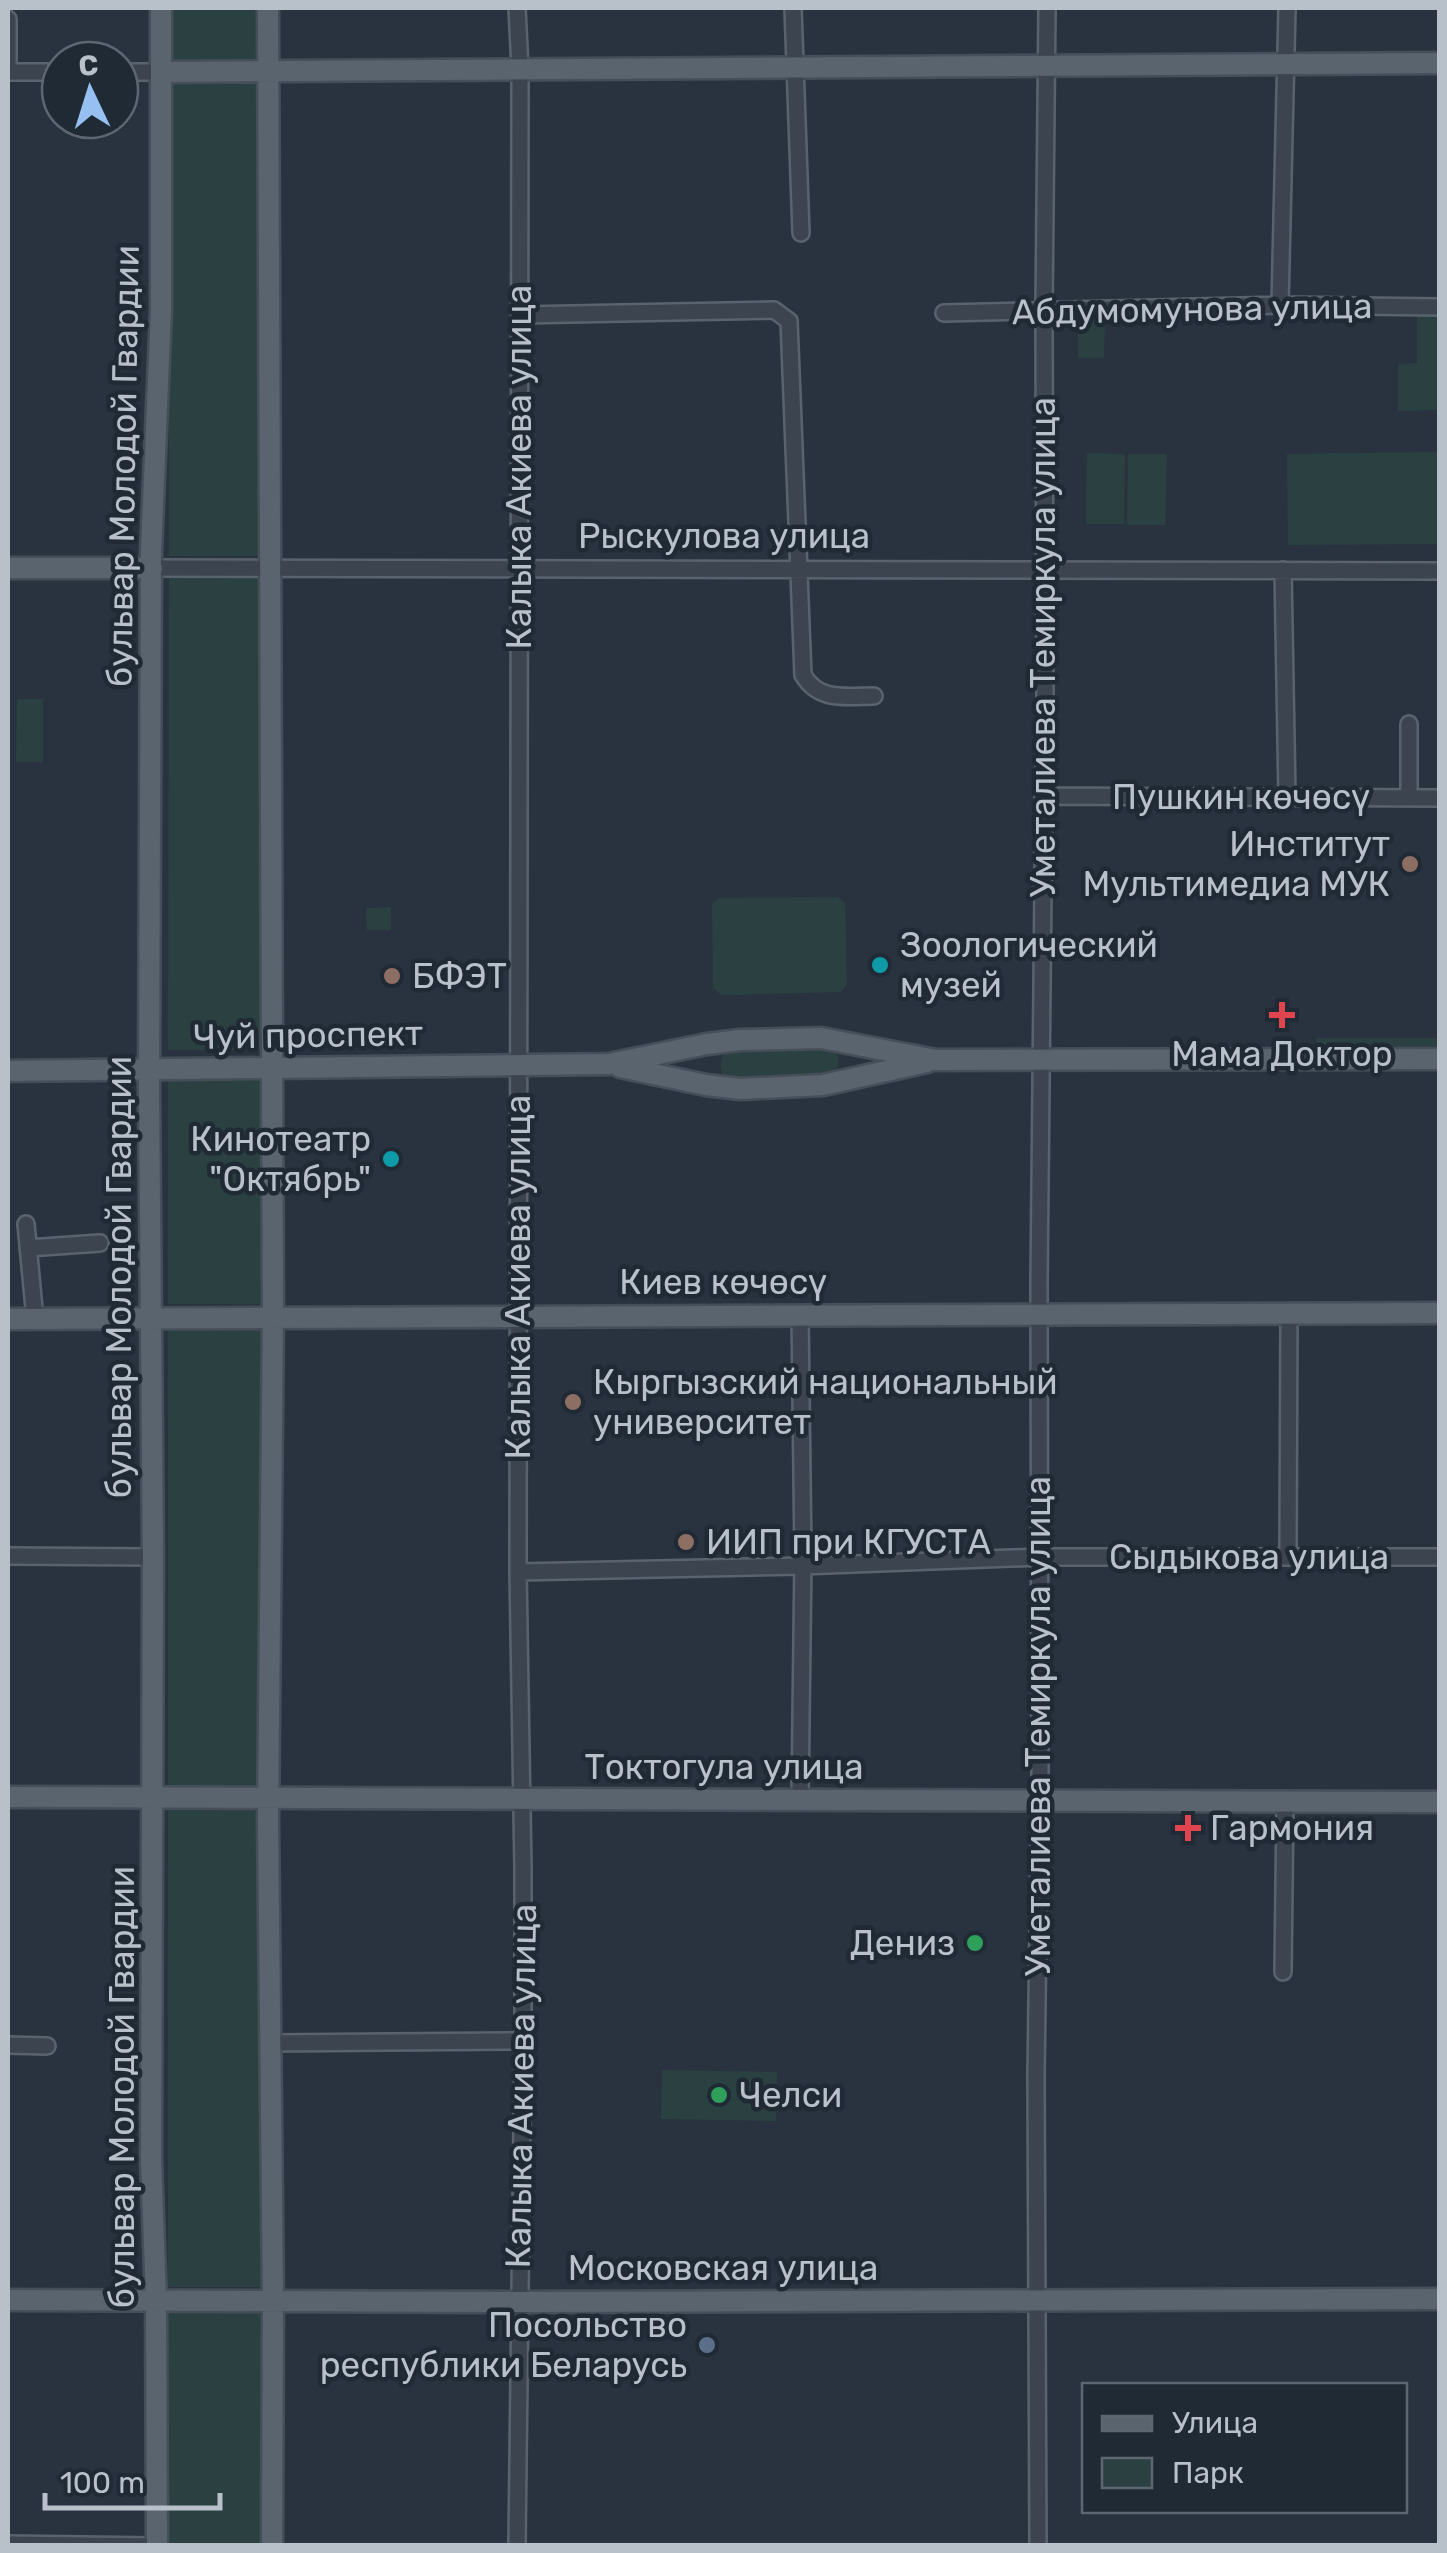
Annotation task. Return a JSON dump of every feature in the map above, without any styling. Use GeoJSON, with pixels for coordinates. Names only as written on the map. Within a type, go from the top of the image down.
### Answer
{"type":"FeatureCollection","features":[{"type":"Feature","properties":{"kind":"main road","name":"бульвар Молодой Гвардии"},"geometry":{"type":"LineString","coordinates":[[156,2546],[156,2300],[151,2159],[150,1069],[152,568],[162,310],[161,8]]}},
{"type":"Feature","properties":{"kind":"main road"},"geometry":{"type":"LineString","coordinates":[[268,8],[272,2546]]}},
{"type":"Feature","properties":{"kind":"main road"},"geometry":{"type":"LineString","coordinates":[[161,72],[1440,63]]}},
{"type":"Feature","properties":{"kind":"main road","name":"Рыскулова улица"},"geometry":{"type":"LineString","coordinates":[[8,568],[152,568]]}},
{"type":"Feature","properties":{"kind":"main road","name":"Чуй проспект"},"geometry":{"type":"LineString","coordinates":[[8,1071],[609,1064],[740,1040],[821,1038],[936,1060],[1440,1059]]}},
{"type":"Feature","properties":{"kind":"main road","name":"Чуй проспект"},"geometry":{"type":"LineString","coordinates":[[609,1064],[740,1089],[822,1085],[936,1060]]}},
{"type":"Feature","properties":{"kind":"main road","name":"Киев көчөсү"},"geometry":{"type":"LineString","coordinates":[[8,1319],[1440,1312]]}},
{"type":"Feature","properties":{"kind":"main road","name":"Токтогула улица"},"geometry":{"type":"LineString","coordinates":[[8,1797],[1440,1802]]}},
{"type":"Feature","properties":{"kind":"main road","name":"Московская улица"},"geometry":{"type":"LineString","coordinates":[[8,2300],[1440,2298]]}},
{"type":"Feature","properties":{"kind":"street","name":"Калыка Акиева улица"},"geometry":{"type":"LineString","coordinates":[[517,8],[518,1572],[524,2041],[517,2546]]}},
{"type":"Feature","properties":{"kind":"street"},"geometry":{"type":"LineString","coordinates":[[793,8],[801,233]]}},
{"type":"Feature","properties":{"kind":"street","name":"Уметалиева Темиркула улица"},"geometry":{"type":"LineString","coordinates":[[1038,2546],[1047,8]]}},
{"type":"Feature","properties":{"kind":"street"},"geometry":{"type":"LineString","coordinates":[[1280,305],[1287,8]]}},
{"type":"Feature","properties":{"kind":"street"},"geometry":{"type":"LineString","coordinates":[[8,19],[8,72],[40,72]]}},
{"type":"Feature","properties":{"kind":"street"},"geometry":{"type":"LineString","coordinates":[[140,72],[161,72]]}},
{"type":"Feature","properties":{"kind":"street","name":"Абдумомунова улица"},"geometry":{"type":"LineString","coordinates":[[944,313],[1280,305],[1440,307]]}},
{"type":"Feature","properties":{"kind":"street"},"geometry":{"type":"LineString","coordinates":[[520,315],[774,310],[788,321],[803,676],[810,688],[827,696],[874,696]]}},
{"type":"Feature","properties":{"kind":"street","name":"Рыскулова улица"},"geometry":{"type":"LineString","coordinates":[[152,568],[1440,571]]}},
{"type":"Feature","properties":{"kind":"street"},"geometry":{"type":"LineString","coordinates":[[1282,570],[1287,797]]}},
{"type":"Feature","properties":{"kind":"street"},"geometry":{"type":"LineString","coordinates":[[1408,798],[1409,724]]}},
{"type":"Feature","properties":{"kind":"street","name":"Пушкин көчөсү"},"geometry":{"type":"LineString","coordinates":[[1043,796],[1440,798]]}},
{"type":"Feature","properties":{"kind":"street"},"geometry":{"type":"LineString","coordinates":[[26,1224],[35,1319]]}},
{"type":"Feature","properties":{"kind":"street"},"geometry":{"type":"LineString","coordinates":[[28,1248],[100,1244]]}},
{"type":"Feature","properties":{"kind":"street"},"geometry":{"type":"LineString","coordinates":[[1288,1555],[1289,1313]]}},
{"type":"Feature","properties":{"kind":"street"},"geometry":{"type":"LineString","coordinates":[[800,1314],[800,1800]]}},
{"type":"Feature","properties":{"kind":"street"},"geometry":{"type":"LineString","coordinates":[[8,1556],[153,1558]]}},
{"type":"Feature","properties":{"kind":"street","name":"Сыдыкова улица"},"geometry":{"type":"LineString","coordinates":[[518,1572],[1040,1556],[1440,1557]]}},
{"type":"Feature","properties":{"kind":"street"},"geometry":{"type":"LineString","coordinates":[[1283,1972],[1285,1801]]}},
{"type":"Feature","properties":{"kind":"street"},"geometry":{"type":"LineString","coordinates":[[271,2043],[524,2041]]}},
{"type":"Feature","properties":{"kind":"street"},"geometry":{"type":"LineString","coordinates":[[8,2046],[47,2046]]}},
{"type":"Feature","properties":{"kind":"street"},"geometry":{"type":"LineString","coordinates":[[8,2544],[156,2546]]}},
{"type":"Feature","properties":{"kind":"green space"},"geometry":{"type":"Polygon","coordinates":[[[169,8],[264,8],[264,62],[169,63],[169,8]]]}},
{"type":"Feature","properties":{"kind":"green space"},"geometry":{"type":"Polygon","coordinates":[[[169,78],[264,78],[264,556],[169,556],[169,78]]]}},
{"type":"Feature","properties":{"kind":"green space"},"geometry":{"type":"Polygon","coordinates":[[[1417,308],[1439,309],[1439,410],[1398,411],[1398,364],[1417,363],[1417,308]]]}},
{"type":"Feature","properties":{"kind":"green space"},"geometry":{"type":"Polygon","coordinates":[[[1078,319],[1105,319],[1104,358],[1078,358],[1078,319]]]}},
{"type":"Feature","properties":{"kind":"green space"},"geometry":{"type":"Polygon","coordinates":[[[1439,452],[1439,544],[1288,545],[1287,454],[1439,452]]]}},
{"type":"Feature","properties":{"kind":"green space"},"geometry":{"type":"Polygon","coordinates":[[[1087,453],[1125,454],[1124,524],[1086,524],[1087,453]]]}},
{"type":"Feature","properties":{"kind":"green space"},"geometry":{"type":"Polygon","coordinates":[[[1128,454],[1167,454],[1165,525],[1127,525],[1128,454]]]}},
{"type":"Feature","properties":{"kind":"green space"},"geometry":{"type":"Polygon","coordinates":[[[264,576],[264,1050],[168,1050],[169,577],[264,576]]]}},
{"type":"Feature","properties":{"kind":"green space"},"geometry":{"type":"Polygon","coordinates":[[[17,699],[43,699],[43,762],[16,762],[17,699]]]}},
{"type":"Feature","properties":{"kind":"green space"},"geometry":{"type":"Polygon","coordinates":[[[838,897],[845,903],[847,984],[841,992],[721,995],[713,987],[712,904],[719,898],[838,897]]]}},
{"type":"Feature","properties":{"kind":"green space"},"geometry":{"type":"Polygon","coordinates":[[[391,907],[391,930],[367,930],[366,908],[391,907]]]}},
{"type":"Feature","properties":{"kind":"green space"},"geometry":{"type":"Polygon","coordinates":[[[1316,1038],[1439,1038],[1439,1046],[1317,1047],[1316,1038]]]}},
{"type":"Feature","properties":{"kind":"green space"},"geometry":{"type":"Polygon","coordinates":[[[831,1047],[838,1062],[831,1076],[728,1080],[721,1069],[722,1057],[728,1049],[831,1047]]]}},
{"type":"Feature","properties":{"kind":"green space"},"geometry":{"type":"Polygon","coordinates":[[[168,1080],[264,1080],[264,1304],[168,1304],[168,1080]]]}},
{"type":"Feature","properties":{"kind":"green space"},"geometry":{"type":"Polygon","coordinates":[[[168,1328],[264,1328],[263,1788],[168,1788],[168,1328]]]}},
{"type":"Feature","properties":{"kind":"green space"},"geometry":{"type":"Polygon","coordinates":[[[168,1809],[263,1809],[263,2287],[168,2287],[168,1809]]]}},
{"type":"Feature","properties":{"kind":"green space","name":"Челси"},"geometry":{"type":"Polygon","coordinates":[[[662,2070],[777,2072],[776,2121],[661,2119],[662,2070]]]}},
{"type":"Feature","properties":{"kind":"green space"},"geometry":{"type":"Polygon","coordinates":[[[168,2310],[263,2311],[263,2545],[167,2546],[168,2310]]]}},
{"type":"Feature","properties":{"kind":"place","name":"Институт Мультимедиа МУК"},"geometry":{"type":"Point","coordinates":[1410,864]}},
{"type":"Feature","properties":{"kind":"place","name":"Зоологический музей"},"geometry":{"type":"Point","coordinates":[880,965]}},
{"type":"Feature","properties":{"kind":"place","name":"БФЭТ"},"geometry":{"type":"Point","coordinates":[392,976]}},
{"type":"Feature","properties":{"kind":"place","name":"Мама Доктор"},"geometry":{"type":"Point","coordinates":[1282,1015]}},
{"type":"Feature","properties":{"kind":"place","name":"Кинотеатр \"Октябрь\""},"geometry":{"type":"Point","coordinates":[391,1159]}},
{"type":"Feature","properties":{"kind":"place","name":"Кыргызский национальный университет"},"geometry":{"type":"Point","coordinates":[573,1402]}},
{"type":"Feature","properties":{"kind":"place","name":"ИИП при КГУСТА"},"geometry":{"type":"Point","coordinates":[686,1542]}},
{"type":"Feature","properties":{"kind":"place","name":"Гармония"},"geometry":{"type":"Point","coordinates":[1188,1828]}},
{"type":"Feature","properties":{"kind":"place","name":"Дениз"},"geometry":{"type":"Point","coordinates":[975,1943]}},
{"type":"Feature","properties":{"kind":"place","name":"Челси"},"geometry":{"type":"Point","coordinates":[719,2095]}},
{"type":"Feature","properties":{"kind":"place","name":"Посольство республики Беларусь"},"geometry":{"type":"Point","coordinates":[707,2345]}}]}
